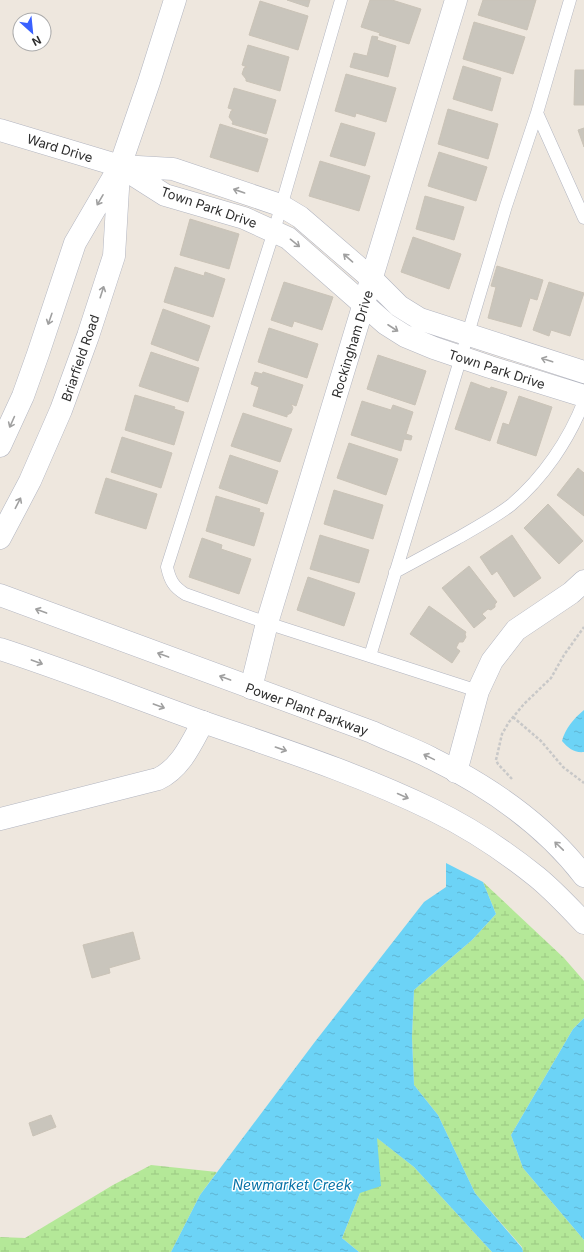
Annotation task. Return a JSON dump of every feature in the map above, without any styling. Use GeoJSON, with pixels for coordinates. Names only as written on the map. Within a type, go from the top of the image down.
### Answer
{"type":"FeatureCollection","features":[{"type":"Feature","properties":{"kind":"street","name":"Briarfield Road"},"geometry":{"type":"LineString","coordinates":[[0,446],[23,396],[36,361],[75,243],[120,166],[175,0]]}},
{"type":"Feature","properties":{"kind":"street","name":"Rockingham Drive"},"geometry":{"type":"LineString","coordinates":[[251,688],[267,623],[456,0]]}},
{"type":"Feature","properties":{"kind":"street","name":"Ward Drive"},"geometry":{"type":"LineString","coordinates":[[0,130],[120,166]]}},
{"type":"Feature","properties":{"kind":"street","name":"Briarfield Road"},"geometry":{"type":"LineString","coordinates":[[0,538],[30,481],[58,417],[91,329],[114,256],[120,166]]}},
{"type":"Feature","properties":{"kind":"street","name":"Town Park Drive"},"geometry":{"type":"LineString","coordinates":[[120,166],[173,169],[280,205],[300,217],[372,279],[400,306],[420,319],[584,372]]}},
{"type":"Feature","properties":{"kind":"street","name":"Town Park Drive"},"geometry":{"type":"LineString","coordinates":[[120,166],[165,195],[244,218],[288,238],[386,324],[405,336],[434,348],[584,396]]}},
{"type":"Feature","properties":{"kind":"street"},"geometry":{"type":"LineString","coordinates":[[456,772],[478,691],[492,661],[516,630],[571,593],[584,581]]}},
{"type":"Feature","properties":{"kind":"street","name":"Power Plant Parkway"},"geometry":{"type":"LineString","coordinates":[[0,595],[372,732],[431,758],[511,806],[541,830],[569,857],[584,876]]}},
{"type":"Feature","properties":{"kind":"street"},"geometry":{"type":"LineString","coordinates":[[0,649],[330,766],[400,794],[435,811],[472,832],[538,878],[584,923]]}},
{"type":"Feature","properties":{"kind":"street"},"geometry":{"type":"LineString","coordinates":[[0,819],[158,779],[167,774],[176,766],[203,722]]}},
{"type":"Feature","properties":{"kind":"lane"},"geometry":{"type":"LineString","coordinates":[[341,0],[280,205],[274,231],[167,567],[170,579],[175,588],[185,594],[267,623],[478,691]]}},
{"type":"Feature","properties":{"kind":"lane"},"geometry":{"type":"LineString","coordinates":[[370,656],[394,572],[506,206],[538,113],[570,0]]}},
{"type":"Feature","properties":{"kind":"lane"},"geometry":{"type":"LineString","coordinates":[[538,113],[584,218]]}},
{"type":"Feature","properties":{"kind":"lane"},"geometry":{"type":"LineString","coordinates":[[394,572],[484,523],[511,505],[539,478],[567,438],[578,419],[584,401]]}},
{"type":"Feature","properties":{"kind":"path"},"geometry":{"type":"LineString","coordinates":[[515,781],[498,764],[496,760],[502,734],[524,704],[551,678],[564,655],[584,627]]}},
{"type":"Feature","properties":{"kind":"path"},"geometry":{"type":"LineString","coordinates":[[513,717],[538,738],[562,767],[584,783]]}},
{"type":"Feature","properties":{"kind":"green space"},"geometry":{"type":"Polygon","coordinates":[[[483,882],[564,958],[584,981],[584,1018],[573,1029],[511,1135],[523,1168],[584,1240],[584,1252],[523,1252],[522,1247],[475,1193],[438,1115],[414,1085],[412,1037],[414,990],[472,940],[496,914],[483,882]]]}},
{"type":"Feature","properties":{"kind":"green space"},"geometry":{"type":"Polygon","coordinates":[[[376,1137],[414,1167],[492,1252],[359,1252],[342,1238],[360,1193],[376,1137]]]}},
{"type":"Feature","properties":{"kind":"green space"},"geometry":{"type":"Polygon","coordinates":[[[151,1165],[217,1172],[200,1195],[171,1252],[0,1252],[0,1237],[25,1238],[113,1185],[151,1165]]]}},
{"type":"Feature","properties":{"kind":"water"},"geometry":{"type":"Polygon","coordinates":[[[584,710],[584,752],[577,752],[572,750],[562,741],[570,724],[584,710]]]}},
{"type":"Feature","properties":{"kind":"water","name":"Newmarket Creek"},"geometry":{"type":"Polygon","coordinates":[[[446,863],[483,882],[496,914],[472,940],[414,990],[412,1037],[414,1085],[438,1115],[475,1193],[522,1248],[523,1252],[492,1252],[414,1167],[377,1138],[381,1186],[360,1193],[342,1238],[359,1252],[171,1252],[200,1195],[314,1043],[424,902],[446,887],[446,863]]]}},
{"type":"Feature","properties":{"kind":"water"},"geometry":{"type":"Polygon","coordinates":[[[584,1018],[584,1240],[523,1168],[511,1135],[573,1029],[584,1018]]]}},
{"type":"Feature","properties":{"kind":"building"},"geometry":{"type":"Polygon","coordinates":[[[287,0],[310,0],[308,7],[287,0]]]}},
{"type":"Feature","properties":{"kind":"building"},"geometry":{"type":"Polygon","coordinates":[[[370,0],[392,0],[421,9],[409,44],[379,35],[380,33],[361,27],[370,0]]]}},
{"type":"Feature","properties":{"kind":"building"},"geometry":{"type":"Polygon","coordinates":[[[483,0],[536,0],[527,30],[478,15],[483,0]]]}},
{"type":"Feature","properties":{"kind":"building"},"geometry":{"type":"Polygon","coordinates":[[[260,1],[308,16],[298,50],[249,35],[260,1]]]}},
{"type":"Feature","properties":{"kind":"building"},"geometry":{"type":"Polygon","coordinates":[[[474,22],[525,37],[513,74],[463,59],[474,22]]]}},
{"type":"Feature","properties":{"kind":"building"},"geometry":{"type":"Polygon","coordinates":[[[372,36],[378,37],[377,40],[396,46],[388,77],[350,67],[354,53],[367,56],[372,36]]]}},
{"type":"Feature","properties":{"kind":"building"},"geometry":{"type":"Polygon","coordinates":[[[248,45],[289,57],[280,91],[246,81],[242,74],[244,68],[247,67],[242,65],[248,45]]]}},
{"type":"Feature","properties":{"kind":"building"},"geometry":{"type":"Polygon","coordinates":[[[463,66],[501,78],[492,111],[453,99],[463,66]]]}},
{"type":"Feature","properties":{"kind":"building"},"geometry":{"type":"Polygon","coordinates":[[[575,70],[584,70],[584,105],[574,105],[575,70]]]}},
{"type":"Feature","properties":{"kind":"building"},"geometry":{"type":"Polygon","coordinates":[[[346,74],[396,88],[386,122],[356,113],[355,117],[335,111],[346,74]]]}},
{"type":"Feature","properties":{"kind":"building"},"geometry":{"type":"Polygon","coordinates":[[[234,88],[276,100],[266,134],[232,124],[233,122],[229,117],[231,111],[234,110],[228,108],[234,88]]]}},
{"type":"Feature","properties":{"kind":"building"},"geometry":{"type":"Polygon","coordinates":[[[448,109],[498,124],[488,159],[438,144],[448,109]]]}},
{"type":"Feature","properties":{"kind":"building"},"geometry":{"type":"Polygon","coordinates":[[[341,123],[375,133],[365,166],[330,156],[341,123]]]}},
{"type":"Feature","properties":{"kind":"building"},"geometry":{"type":"Polygon","coordinates":[[[220,124],[268,139],[258,172],[210,157],[220,124]]]}},
{"type":"Feature","properties":{"kind":"building"},"geometry":{"type":"Polygon","coordinates":[[[584,128],[584,147],[578,130],[584,128]]]}},
{"type":"Feature","properties":{"kind":"building"},"geometry":{"type":"Polygon","coordinates":[[[439,152],[487,167],[476,201],[428,186],[439,152]]]}},
{"type":"Feature","properties":{"kind":"building"},"geometry":{"type":"Polygon","coordinates":[[[320,161],[370,176],[359,211],[309,196],[320,161]]]}},
{"type":"Feature","properties":{"kind":"building"},"geometry":{"type":"Polygon","coordinates":[[[425,196],[464,207],[454,240],[416,229],[425,196]]]}},
{"type":"Feature","properties":{"kind":"building"},"geometry":{"type":"Polygon","coordinates":[[[190,219],[239,234],[229,269],[180,255],[190,219]]]}},
{"type":"Feature","properties":{"kind":"building"},"geometry":{"type":"Polygon","coordinates":[[[413,237],[461,254],[449,289],[401,272],[413,237]]]}},
{"type":"Feature","properties":{"kind":"building"},"geometry":{"type":"Polygon","coordinates":[[[497,266],[543,280],[537,300],[530,298],[521,327],[488,318],[496,287],[491,286],[497,266]]]}},
{"type":"Feature","properties":{"kind":"building"},"geometry":{"type":"Polygon","coordinates":[[[175,267],[204,276],[205,272],[225,279],[213,317],[164,302],[175,267]]]}},
{"type":"Feature","properties":{"kind":"building"},"geometry":{"type":"Polygon","coordinates":[[[284,282],[333,297],[322,330],[294,321],[292,327],[271,320],[284,282]]]}},
{"type":"Feature","properties":{"kind":"building"},"geometry":{"type":"Polygon","coordinates":[[[549,282],[584,293],[570,336],[551,330],[549,336],[533,330],[549,282]]]}},
{"type":"Feature","properties":{"kind":"building"},"geometry":{"type":"Polygon","coordinates":[[[163,309],[210,326],[198,361],[151,344],[163,309]]]}},
{"type":"Feature","properties":{"kind":"building"},"geometry":{"type":"Polygon","coordinates":[[[269,328],[318,344],[307,378],[258,362],[269,328]]]}},
{"type":"Feature","properties":{"kind":"building"},"geometry":{"type":"Polygon","coordinates":[[[151,352],[199,368],[188,402],[139,386],[151,352]]]}},
{"type":"Feature","properties":{"kind":"building"},"geometry":{"type":"Polygon","coordinates":[[[378,355],[426,371],[415,405],[367,389],[378,355]]]}},
{"type":"Feature","properties":{"kind":"building"},"geometry":{"type":"Polygon","coordinates":[[[255,372],[262,374],[263,372],[303,385],[296,406],[291,404],[293,408],[287,417],[253,406],[259,387],[251,384],[255,372]]]}},
{"type":"Feature","properties":{"kind":"building"},"geometry":{"type":"Polygon","coordinates":[[[471,382],[490,389],[491,387],[507,392],[490,441],[455,429],[471,382]]]}},
{"type":"Feature","properties":{"kind":"building"},"geometry":{"type":"Polygon","coordinates":[[[135,395],[175,407],[174,409],[184,412],[174,445],[125,430],[135,395]]]}},
{"type":"Feature","properties":{"kind":"building"},"geometry":{"type":"Polygon","coordinates":[[[519,396],[552,407],[536,456],[497,443],[503,423],[509,425],[519,396]]]}},
{"type":"Feature","properties":{"kind":"building"},"geometry":{"type":"Polygon","coordinates":[[[362,401],[391,410],[393,405],[413,412],[406,434],[412,436],[411,440],[404,439],[401,451],[351,435],[362,401]]]}},
{"type":"Feature","properties":{"kind":"building"},"geometry":{"type":"Polygon","coordinates":[[[243,413],[292,429],[280,462],[231,446],[243,413]]]}},
{"type":"Feature","properties":{"kind":"building"},"geometry":{"type":"Polygon","coordinates":[[[122,437],[172,453],[161,488],[111,472],[122,437]]]}},
{"type":"Feature","properties":{"kind":"building"},"geometry":{"type":"Polygon","coordinates":[[[349,443],[398,459],[386,495],[337,478],[349,443]]]}},
{"type":"Feature","properties":{"kind":"building"},"geometry":{"type":"Polygon","coordinates":[[[230,455],[278,471],[267,504],[219,488],[230,455]]]}},
{"type":"Feature","properties":{"kind":"building"},"geometry":{"type":"Polygon","coordinates":[[[578,468],[584,473],[584,516],[557,495],[578,468]]]}},
{"type":"Feature","properties":{"kind":"building"},"geometry":{"type":"Polygon","coordinates":[[[106,478],[157,494],[146,529],[95,513],[106,478]]]}},
{"type":"Feature","properties":{"kind":"building"},"geometry":{"type":"Polygon","coordinates":[[[334,490],[383,505],[373,539],[324,524],[334,490]]]}},
{"type":"Feature","properties":{"kind":"building"},"geometry":{"type":"Polygon","coordinates":[[[216,496],[260,509],[259,512],[264,513],[254,546],[206,531],[216,496]]]}},
{"type":"Feature","properties":{"kind":"building"},"geometry":{"type":"Polygon","coordinates":[[[548,504],[583,541],[559,564],[524,528],[548,504]]]}},
{"type":"Feature","properties":{"kind":"building"},"geometry":{"type":"Polygon","coordinates":[[[320,535],[369,550],[359,583],[310,569],[320,535]]]}},
{"type":"Feature","properties":{"kind":"building"},"geometry":{"type":"Polygon","coordinates":[[[512,535],[541,578],[514,597],[497,571],[492,575],[480,557],[512,535]]]}},
{"type":"Feature","properties":{"kind":"building"},"geometry":{"type":"Polygon","coordinates":[[[202,538],[222,545],[221,549],[251,559],[239,594],[189,577],[202,538]]]}},
{"type":"Feature","properties":{"kind":"building"},"geometry":{"type":"Polygon","coordinates":[[[469,566],[497,602],[495,607],[491,610],[488,609],[482,614],[486,618],[474,628],[442,588],[469,566]]]}},
{"type":"Feature","properties":{"kind":"building"},"geometry":{"type":"Polygon","coordinates":[[[308,577],[355,593],[344,626],[297,610],[308,577]]]}},
{"type":"Feature","properties":{"kind":"building"},"geometry":{"type":"Polygon","coordinates":[[[429,606],[466,632],[466,637],[463,642],[459,642],[456,648],[460,651],[452,663],[410,634],[429,606]]]}},
{"type":"Feature","properties":{"kind":"building"},"geometry":{"type":"Polygon","coordinates":[[[133,932],[140,959],[109,968],[110,973],[92,978],[83,945],[133,932]]]}},
{"type":"Feature","properties":{"kind":"building"},"geometry":{"type":"Polygon","coordinates":[[[51,1115],[56,1127],[33,1136],[29,1123],[51,1115]]]}}]}
